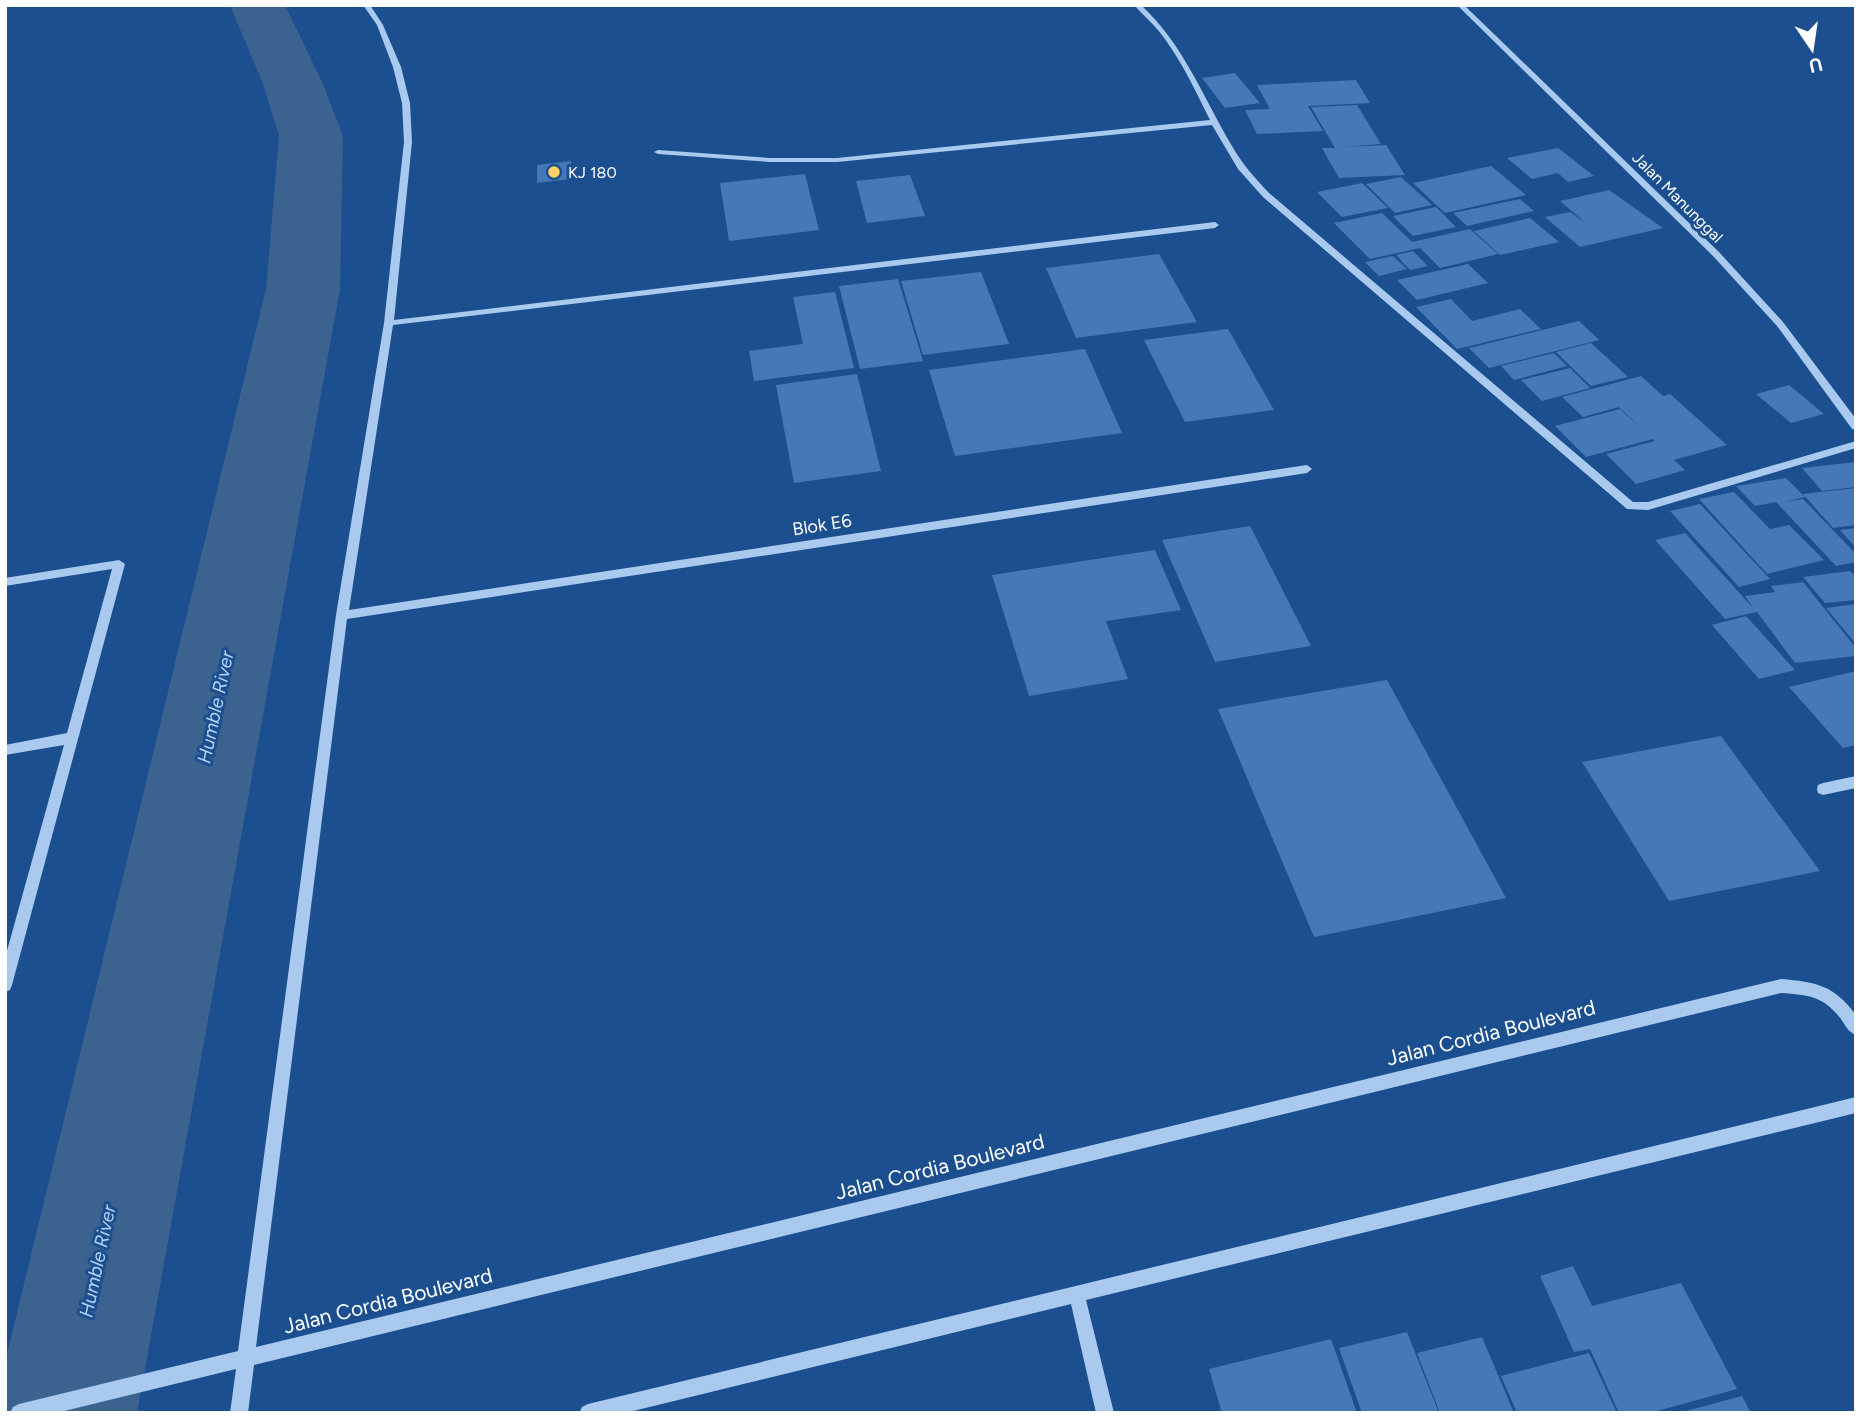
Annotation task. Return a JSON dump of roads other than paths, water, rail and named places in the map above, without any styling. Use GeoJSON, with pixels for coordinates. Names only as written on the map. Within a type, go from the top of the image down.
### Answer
{"type":"FeatureCollection","features":[{"type":"Feature","properties":{"kind":"street"},"geometry":{"type":"LineString","coordinates":[[239,1413],[342,615],[390,323],[408,142],[406,103],[393,57],[380,25],[366,5]]}},
{"type":"Feature","properties":{"kind":"street"},"geometry":{"type":"LineString","coordinates":[[1137,5],[1154,21],[1195,80],[1215,122],[1241,166],[1266,195],[1630,506],[1648,506],[1856,443]]}},
{"type":"Feature","properties":{"kind":"street","name":"Jalan Manunggal"},"geometry":{"type":"LineString","coordinates":[[1460,5],[1716,254],[1780,324],[1856,428]]}},
{"type":"Feature","properties":{"kind":"street"},"geometry":{"type":"LineString","coordinates":[[658,152],[770,160],[837,160],[1215,122]]}},
{"type":"Feature","properties":{"kind":"street"},"geometry":{"type":"LineString","coordinates":[[390,323],[1216,225]]}},
{"type":"Feature","properties":{"kind":"street","name":"Blok E6"},"geometry":{"type":"LineString","coordinates":[[342,615],[1307,469]]}},
{"type":"Feature","properties":{"kind":"street"},"geometry":{"type":"LineString","coordinates":[[5,582],[118,564],[5,985]]}},
{"type":"Feature","properties":{"kind":"street"},"geometry":{"type":"LineString","coordinates":[[5,750],[71,738]]}},
{"type":"Feature","properties":{"kind":"street"},"geometry":{"type":"LineString","coordinates":[[1824,789],[1856,782]]}},
{"type":"Feature","properties":{"kind":"street","name":"Jalan Cordia Boulevard"},"geometry":{"type":"LineString","coordinates":[[19,1413],[1781,986],[1816,988],[1837,1000],[1856,1028]]}},
{"type":"Feature","properties":{"kind":"street"},"geometry":{"type":"LineString","coordinates":[[588,1413],[1856,1105]]}},
{"type":"Feature","properties":{"kind":"street"},"geometry":{"type":"LineString","coordinates":[[1077,1296],[1105,1413]]}},
{"type":"Feature","properties":{"kind":"waterway","name":"Humble River"},"geometry":{"type":"LineString","coordinates":[[65,1413],[303,289],[311,136],[293,84],[257,5]]}},
{"type":"Feature","properties":{"kind":"place","name":"KJ 180"},"geometry":{"type":"Point","coordinates":[554,172]}}]}
